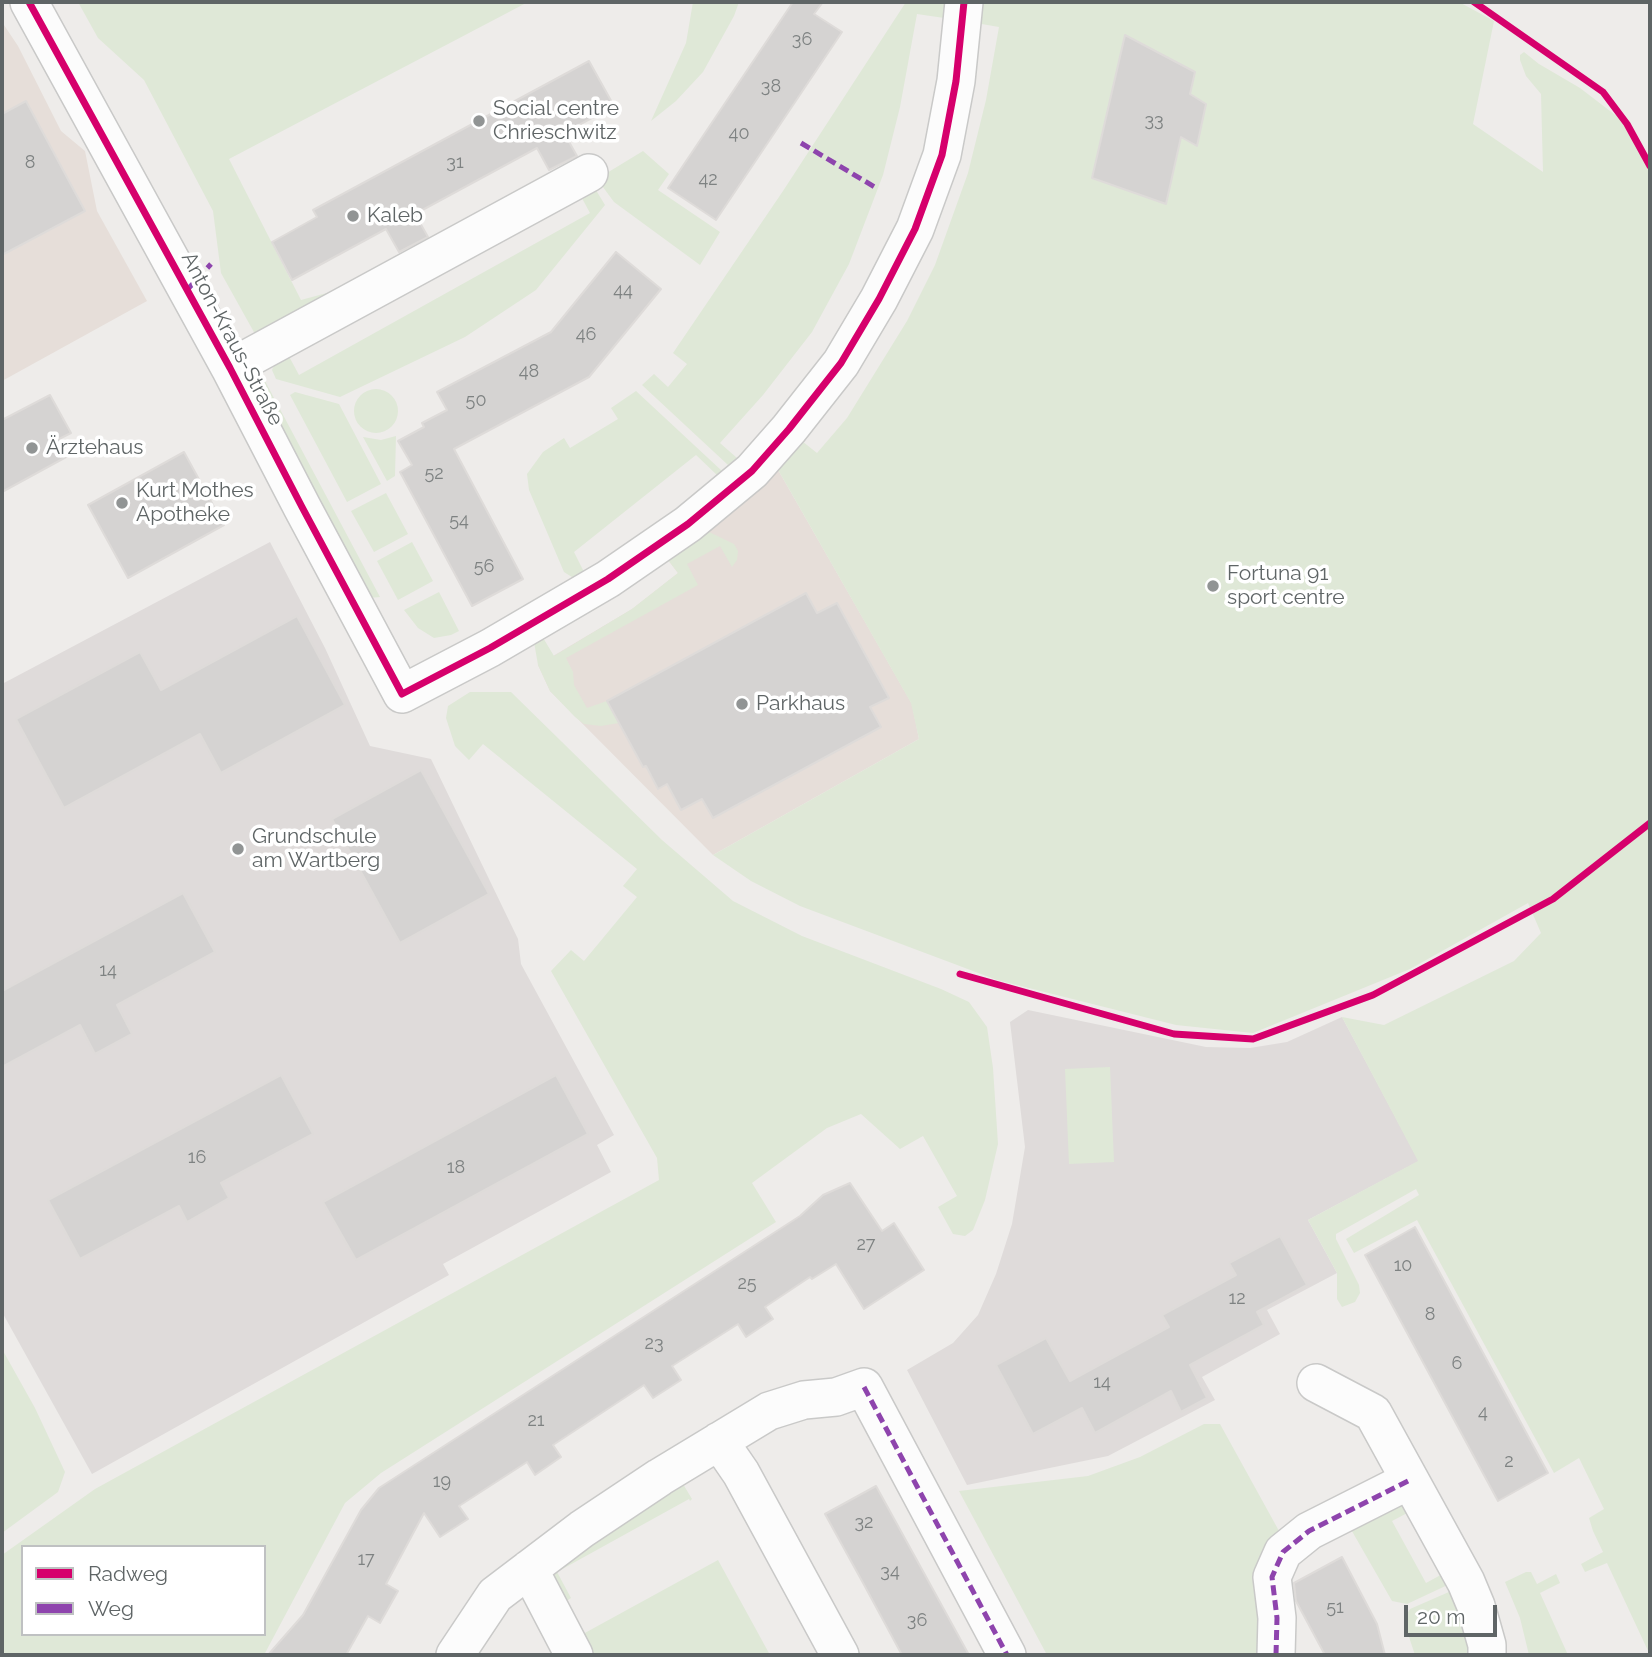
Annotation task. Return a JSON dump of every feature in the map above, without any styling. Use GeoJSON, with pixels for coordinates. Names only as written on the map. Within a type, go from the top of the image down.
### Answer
{"type":"FeatureCollection","features":[{"type":"Feature","properties":{"kind":"street","name":"Anton-Kraus-Straße"},"geometry":{"type":"LineString","coordinates":[[29,2],[230,368],[402,694],[608,579],[658,545],[752,471],[789,429],[841,363],[879,299],[915,229],[942,155],[956,81],[964,2]]}},
{"type":"Feature","properties":{"kind":"street","name":"Anton-Kraus-Straße"},"geometry":{"type":"LineString","coordinates":[[230,368],[589,173]]}},
{"type":"Feature","properties":{"kind":"street"},"geometry":{"type":"LineString","coordinates":[[1316,1383],[1373,1413],[1466,1582],[1487,1645],[1487,1655]]}},
{"type":"Feature","properties":{"kind":"street"},"geometry":{"type":"LineString","coordinates":[[455,1655],[495,1595],[582,1529],[660,1477],[769,1411],[804,1400],[836,1397],[864,1387],[1007,1655]]}},
{"type":"Feature","properties":{"kind":"street"},"geometry":{"type":"LineString","coordinates":[[719,1441],[741,1473],[840,1655]]}},
{"type":"Feature","properties":{"kind":"street"},"geometry":{"type":"LineString","coordinates":[[1276,1655],[1277,1618],[1272,1577],[1283,1552],[1309,1531],[1410,1480]]}},
{"type":"Feature","properties":{"kind":"street"},"geometry":{"type":"LineString","coordinates":[[529,1569],[574,1655]]}},
{"type":"Feature","properties":{"kind":"shaded area"},"geometry":{"type":"Polygon","coordinates":[[[2,22],[18,46],[61,131],[85,151],[97,211],[147,301],[2,381],[2,22]]]}},
{"type":"Feature","properties":{"kind":"shaded area"},"geometry":{"type":"Polygon","coordinates":[[[777,468],[912,704],[919,739],[713,855],[550,691],[538,665],[632,609],[678,573],[668,560],[777,468]]]}},
{"type":"Feature","properties":{"kind":"shaded area"},"geometry":{"type":"Polygon","coordinates":[[[270,542],[325,648],[370,746],[431,759],[518,939],[521,964],[614,1135],[597,1145],[611,1172],[443,1264],[449,1275],[92,1474],[2,1312],[2,684],[270,542]]]}},
{"type":"Feature","properties":{"kind":"shaded area"},"geometry":{"type":"Polygon","coordinates":[[[1028,1010],[1206,1047],[1250,1048],[1287,1042],[1342,1017],[1419,1161],[1308,1220],[1337,1273],[1267,1310],[1280,1334],[1202,1377],[1215,1400],[1108,1456],[967,1485],[907,1370],[953,1343],[978,1315],[996,1274],[1012,1224],[1025,1147],[1010,1022],[1028,1010]]]}},
{"type":"Feature","properties":{"kind":"green space"},"geometry":{"type":"Polygon","coordinates":[[[78,2],[528,2],[229,159],[301,300],[338,290],[255,334],[221,273],[213,211],[144,80],[98,38],[78,2]]]}},
{"type":"Feature","properties":{"kind":"green space"},"geometry":{"type":"Polygon","coordinates":[[[693,2],[739,2],[703,72],[676,101],[651,121],[686,43],[693,2]]]}},
{"type":"Feature","properties":{"kind":"green space"},"geometry":{"type":"Polygon","coordinates":[[[906,2],[942,2],[949,7],[951,19],[917,14],[900,107],[883,175],[849,264],[812,332],[763,395],[720,443],[737,458],[728,465],[642,385],[654,374],[668,387],[687,364],[673,353],[906,2]]]}},
{"type":"Feature","properties":{"kind":"green space","name":"Fortuna 91 sport centre"},"geometry":{"type":"Polygon","coordinates":[[[971,2],[1459,2],[1494,21],[1473,124],[1543,172],[1541,94],[1526,76],[1520,60],[1520,55],[1524,52],[1580,88],[1627,124],[1650,166],[1650,1655],[1607,1563],[1585,1572],[1581,1564],[1603,1552],[1589,1518],[1604,1509],[1579,1458],[1554,1473],[1417,1220],[1354,1253],[1346,1239],[1419,1195],[1416,1189],[1336,1234],[1360,1293],[1355,1302],[1342,1307],[1337,1299],[1337,1273],[1308,1220],[1418,1161],[1342,1017],[1384,1025],[1514,961],[1541,933],[1528,903],[1410,969],[1253,1033],[1176,1025],[997,980],[800,906],[751,881],[713,855],[919,739],[911,703],[777,468],[802,441],[817,453],[847,418],[907,321],[935,265],[968,173],[986,100],[999,27],[970,22],[971,2]]]}},
{"type":"Feature","properties":{"kind":"green space"},"geometry":{"type":"Polygon","coordinates":[[[643,151],[669,174],[658,190],[720,232],[700,265],[614,202],[597,179],[643,151]]]}},
{"type":"Feature","properties":{"kind":"green space"},"geometry":{"type":"Polygon","coordinates":[[[591,182],[605,205],[536,290],[465,337],[340,397],[276,379],[272,370],[280,352],[285,349],[299,375],[590,213],[577,189],[591,182]]]}},
{"type":"Feature","properties":{"kind":"green space"},"geometry":{"type":"Polygon","coordinates":[[[257,366],[380,597],[369,598],[251,370],[257,366]]]}},
{"type":"Feature","properties":{"kind":"green space"},"geometry":{"type":"Polygon","coordinates":[[[376,389],[392,395],[398,411],[392,427],[376,433],[360,427],[354,411],[360,395],[376,389]]]}},
{"type":"Feature","properties":{"kind":"green space"},"geometry":{"type":"Polygon","coordinates":[[[636,391],[722,471],[717,475],[696,455],[574,552],[584,572],[575,579],[564,572],[529,490],[527,474],[543,452],[564,438],[570,448],[618,419],[611,408],[636,391]]]}},
{"type":"Feature","properties":{"kind":"green space"},"geometry":{"type":"Polygon","coordinates":[[[295,392],[339,404],[381,484],[347,502],[290,395],[295,392]]]}},
{"type":"Feature","properties":{"kind":"green space"},"geometry":{"type":"Polygon","coordinates":[[[396,436],[395,476],[387,481],[363,437],[381,440],[396,436]]]}},
{"type":"Feature","properties":{"kind":"green space"},"geometry":{"type":"Polygon","coordinates":[[[386,493],[408,534],[374,552],[351,511],[386,493]]]}},
{"type":"Feature","properties":{"kind":"green space"},"geometry":{"type":"Polygon","coordinates":[[[705,530],[734,544],[738,551],[737,560],[732,567],[720,546],[687,564],[698,585],[566,658],[573,672],[574,685],[587,708],[607,701],[619,723],[601,726],[584,724],[550,691],[538,665],[534,642],[542,636],[554,656],[632,609],[678,573],[668,560],[705,530]]]}},
{"type":"Feature","properties":{"kind":"green space"},"geometry":{"type":"Polygon","coordinates":[[[412,542],[433,581],[398,600],[377,561],[412,542]]]}},
{"type":"Feature","properties":{"kind":"green space"},"geometry":{"type":"Polygon","coordinates":[[[439,592],[459,631],[434,638],[418,628],[404,610],[439,592]]]}},
{"type":"Feature","properties":{"kind":"green space"},"geometry":{"type":"Polygon","coordinates":[[[470,692],[511,692],[662,840],[733,901],[802,936],[969,1002],[987,1027],[993,1068],[998,1144],[985,1200],[973,1230],[965,1236],[953,1234],[938,1207],[957,1196],[923,1136],[900,1149],[861,1114],[827,1128],[752,1183],[776,1222],[381,1473],[345,1503],[264,1655],[2,1655],[2,1555],[95,1489],[659,1180],[657,1158],[551,971],[571,950],[584,961],[637,897],[623,886],[637,869],[483,744],[469,760],[455,746],[446,718],[448,706],[470,692]]]}},
{"type":"Feature","properties":{"kind":"green space"},"geometry":{"type":"Polygon","coordinates":[[[1110,1067],[1114,1162],[1069,1164],[1065,1069],[1110,1067]]]}},
{"type":"Feature","properties":{"kind":"green space"},"geometry":{"type":"Polygon","coordinates":[[[2,1349],[35,1408],[65,1472],[58,1492],[2,1533],[2,1349]]]}},
{"type":"Feature","properties":{"kind":"green space"},"geometry":{"type":"Polygon","coordinates":[[[1204,1424],[1220,1424],[1284,1540],[1266,1655],[1047,1655],[959,1491],[1088,1476],[1140,1457],[1204,1424]]]}},
{"type":"Feature","properties":{"kind":"green space"},"geometry":{"type":"Polygon","coordinates":[[[679,1483],[683,1484],[692,1499],[690,1501],[689,1499],[557,1572],[571,1598],[565,1602],[583,1634],[718,1560],[770,1655],[584,1655],[547,1581],[555,1568],[679,1483]]]}},
{"type":"Feature","properties":{"kind":"green space"},"geometry":{"type":"Polygon","coordinates":[[[1390,1494],[1413,1510],[1392,1521],[1426,1583],[1448,1571],[1454,1582],[1407,1604],[1392,1601],[1345,1519],[1390,1494]]]}},
{"type":"Feature","properties":{"kind":"green space"},"geometry":{"type":"Polygon","coordinates":[[[1531,1572],[1537,1584],[1556,1574],[1560,1583],[1540,1593],[1568,1655],[1529,1655],[1520,1618],[1505,1582],[1531,1572]]]}},
{"type":"Feature","properties":{"kind":"green space"},"geometry":{"type":"Polygon","coordinates":[[[1458,1588],[1478,1655],[1415,1655],[1405,1625],[1405,1617],[1410,1609],[1458,1588]]]}},
{"type":"Feature","properties":{"kind":"building"},"geometry":{"type":"Polygon","coordinates":[[[793,2],[823,2],[814,14],[842,32],[716,220],[668,188],[793,2]]]}},
{"type":"Feature","properties":{"kind":"building"},"geometry":{"type":"Polygon","coordinates":[[[1125,35],[1195,72],[1190,94],[1206,104],[1197,146],[1181,137],[1166,204],[1092,178],[1125,35]]]}},
{"type":"Feature","properties":{"kind":"building"},"geometry":{"type":"Polygon","coordinates":[[[589,61],[614,106],[564,133],[577,156],[549,170],[537,148],[415,214],[428,237],[399,252],[386,229],[292,280],[272,242],[317,217],[313,210],[589,61]]]}},
{"type":"Feature","properties":{"kind":"building"},"geometry":{"type":"Polygon","coordinates":[[[26,101],[85,211],[2,255],[2,114],[26,101]]]}},
{"type":"Feature","properties":{"kind":"building"},"geometry":{"type":"Polygon","coordinates":[[[616,252],[661,289],[589,377],[454,449],[523,579],[472,606],[400,472],[412,465],[398,441],[424,427],[422,423],[447,410],[437,392],[551,332],[616,252]]]}},
{"type":"Feature","properties":{"kind":"building","name":"Ärztehaus"},"geometry":{"type":"Polygon","coordinates":[[[50,395],[71,433],[59,439],[68,456],[2,492],[2,420],[50,395]]]}},
{"type":"Feature","properties":{"kind":"building"},"geometry":{"type":"Polygon","coordinates":[[[184,452],[224,525],[128,578],[88,505],[184,452]]]}},
{"type":"Feature","properties":{"kind":"building","name":"Parkhaus"},"geometry":{"type":"Polygon","coordinates":[[[806,593],[817,613],[837,603],[889,698],[870,707],[881,727],[713,818],[702,799],[681,810],[667,784],[658,789],[646,766],[643,767],[607,701],[806,593]]]}},
{"type":"Feature","properties":{"kind":"building"},"geometry":{"type":"Polygon","coordinates":[[[297,616],[345,705],[221,773],[200,734],[64,808],[16,719],[140,652],[161,690],[297,616]]]}},
{"type":"Feature","properties":{"kind":"building"},"geometry":{"type":"Polygon","coordinates":[[[421,770],[489,894],[400,943],[332,819],[421,770]]]}},
{"type":"Feature","properties":{"kind":"building"},"geometry":{"type":"Polygon","coordinates":[[[183,893],[215,952],[117,1005],[132,1034],[95,1054],[80,1025],[2,1067],[2,991],[183,893]]]}},
{"type":"Feature","properties":{"kind":"building"},"geometry":{"type":"Polygon","coordinates":[[[281,1075],[313,1134],[221,1183],[229,1198],[187,1222],[179,1206],[80,1259],[48,1200],[281,1075]]]}},
{"type":"Feature","properties":{"kind":"building"},"geometry":{"type":"Polygon","coordinates":[[[556,1075],[588,1134],[356,1260],[323,1202],[556,1075]]]}},
{"type":"Feature","properties":{"kind":"building"},"geometry":{"type":"Polygon","coordinates":[[[850,1183],[882,1231],[894,1223],[924,1270],[864,1309],[836,1264],[812,1279],[810,1277],[765,1307],[773,1319],[746,1337],[738,1324],[672,1366],[681,1380],[653,1398],[644,1385],[553,1445],[561,1457],[535,1475],[527,1462],[459,1506],[468,1519],[440,1537],[424,1513],[386,1584],[398,1591],[380,1623],[368,1616],[346,1655],[268,1655],[303,1615],[361,1510],[379,1488],[800,1216],[823,1195],[850,1183]]]}},
{"type":"Feature","properties":{"kind":"building"},"geometry":{"type":"Polygon","coordinates":[[[1415,1227],[1548,1473],[1498,1501],[1365,1255],[1415,1227]]]}},
{"type":"Feature","properties":{"kind":"building"},"geometry":{"type":"Polygon","coordinates":[[[1280,1236],[1307,1285],[1257,1312],[1264,1325],[1190,1365],[1207,1398],[1181,1412],[1171,1391],[1095,1433],[1082,1408],[1033,1434],[996,1365],[1046,1338],[1070,1381],[1169,1327],[1162,1315],[1236,1275],[1229,1263],[1280,1236]]]}},
{"type":"Feature","properties":{"kind":"building"},"geometry":{"type":"Polygon","coordinates":[[[876,1486],[969,1655],[902,1655],[825,1514],[876,1486]]]}},
{"type":"Feature","properties":{"kind":"building"},"geometry":{"type":"Polygon","coordinates":[[[1342,1557],[1377,1624],[1385,1655],[1325,1655],[1296,1601],[1294,1583],[1342,1557]]]}},
{"type":"Feature","properties":{"kind":"marked path"},"geometry":{"type":"LineString","coordinates":[[801,143],[878,189]]}},
{"type":"Feature","properties":{"kind":"marked path"},"geometry":{"type":"LineString","coordinates":[[187,290],[211,264]]}},
{"type":"Feature","properties":{"kind":"marked path"},"geometry":{"type":"LineString","coordinates":[[864,1387],[1007,1655]]}},
{"type":"Feature","properties":{"kind":"marked path"},"geometry":{"type":"LineString","coordinates":[[1276,1655],[1277,1618],[1272,1577],[1283,1552],[1309,1531],[1410,1480]]}},
{"type":"Feature","properties":{"kind":"cycle path"},"geometry":{"type":"LineString","coordinates":[[29,2],[230,368],[402,694],[490,648],[608,579],[688,524],[752,471],[789,429],[841,363],[879,299],[915,229],[942,155],[956,81],[964,2]]}},
{"type":"Feature","properties":{"kind":"cycle path"},"geometry":{"type":"LineString","coordinates":[[1474,2],[1603,92],[1627,124],[1650,166]]}},
{"type":"Feature","properties":{"kind":"cycle path"},"geometry":{"type":"LineString","coordinates":[[960,974],[1174,1034],[1253,1039],[1373,995],[1553,899],[1650,823]]}},
{"type":"Feature","properties":{"kind":"place","name":"Social centre Chrieschwitz"},"geometry":{"type":"Point","coordinates":[479,121]}},
{"type":"Feature","properties":{"kind":"place","name":"Kaleb"},"geometry":{"type":"Point","coordinates":[353,216]}},
{"type":"Feature","properties":{"kind":"place","name":"Ärztehaus"},"geometry":{"type":"Point","coordinates":[32,448]}},
{"type":"Feature","properties":{"kind":"place","name":"Kurt Mothes Apotheke"},"geometry":{"type":"Point","coordinates":[122,503]}},
{"type":"Feature","properties":{"kind":"place","name":"Fortuna 91 sport centre"},"geometry":{"type":"Point","coordinates":[1213,586]}},
{"type":"Feature","properties":{"kind":"place","name":"Parkhaus"},"geometry":{"type":"Point","coordinates":[742,704]}},
{"type":"Feature","properties":{"kind":"place","name":"Grundschule am Wartberg"},"geometry":{"type":"Point","coordinates":[238,849]}}]}
